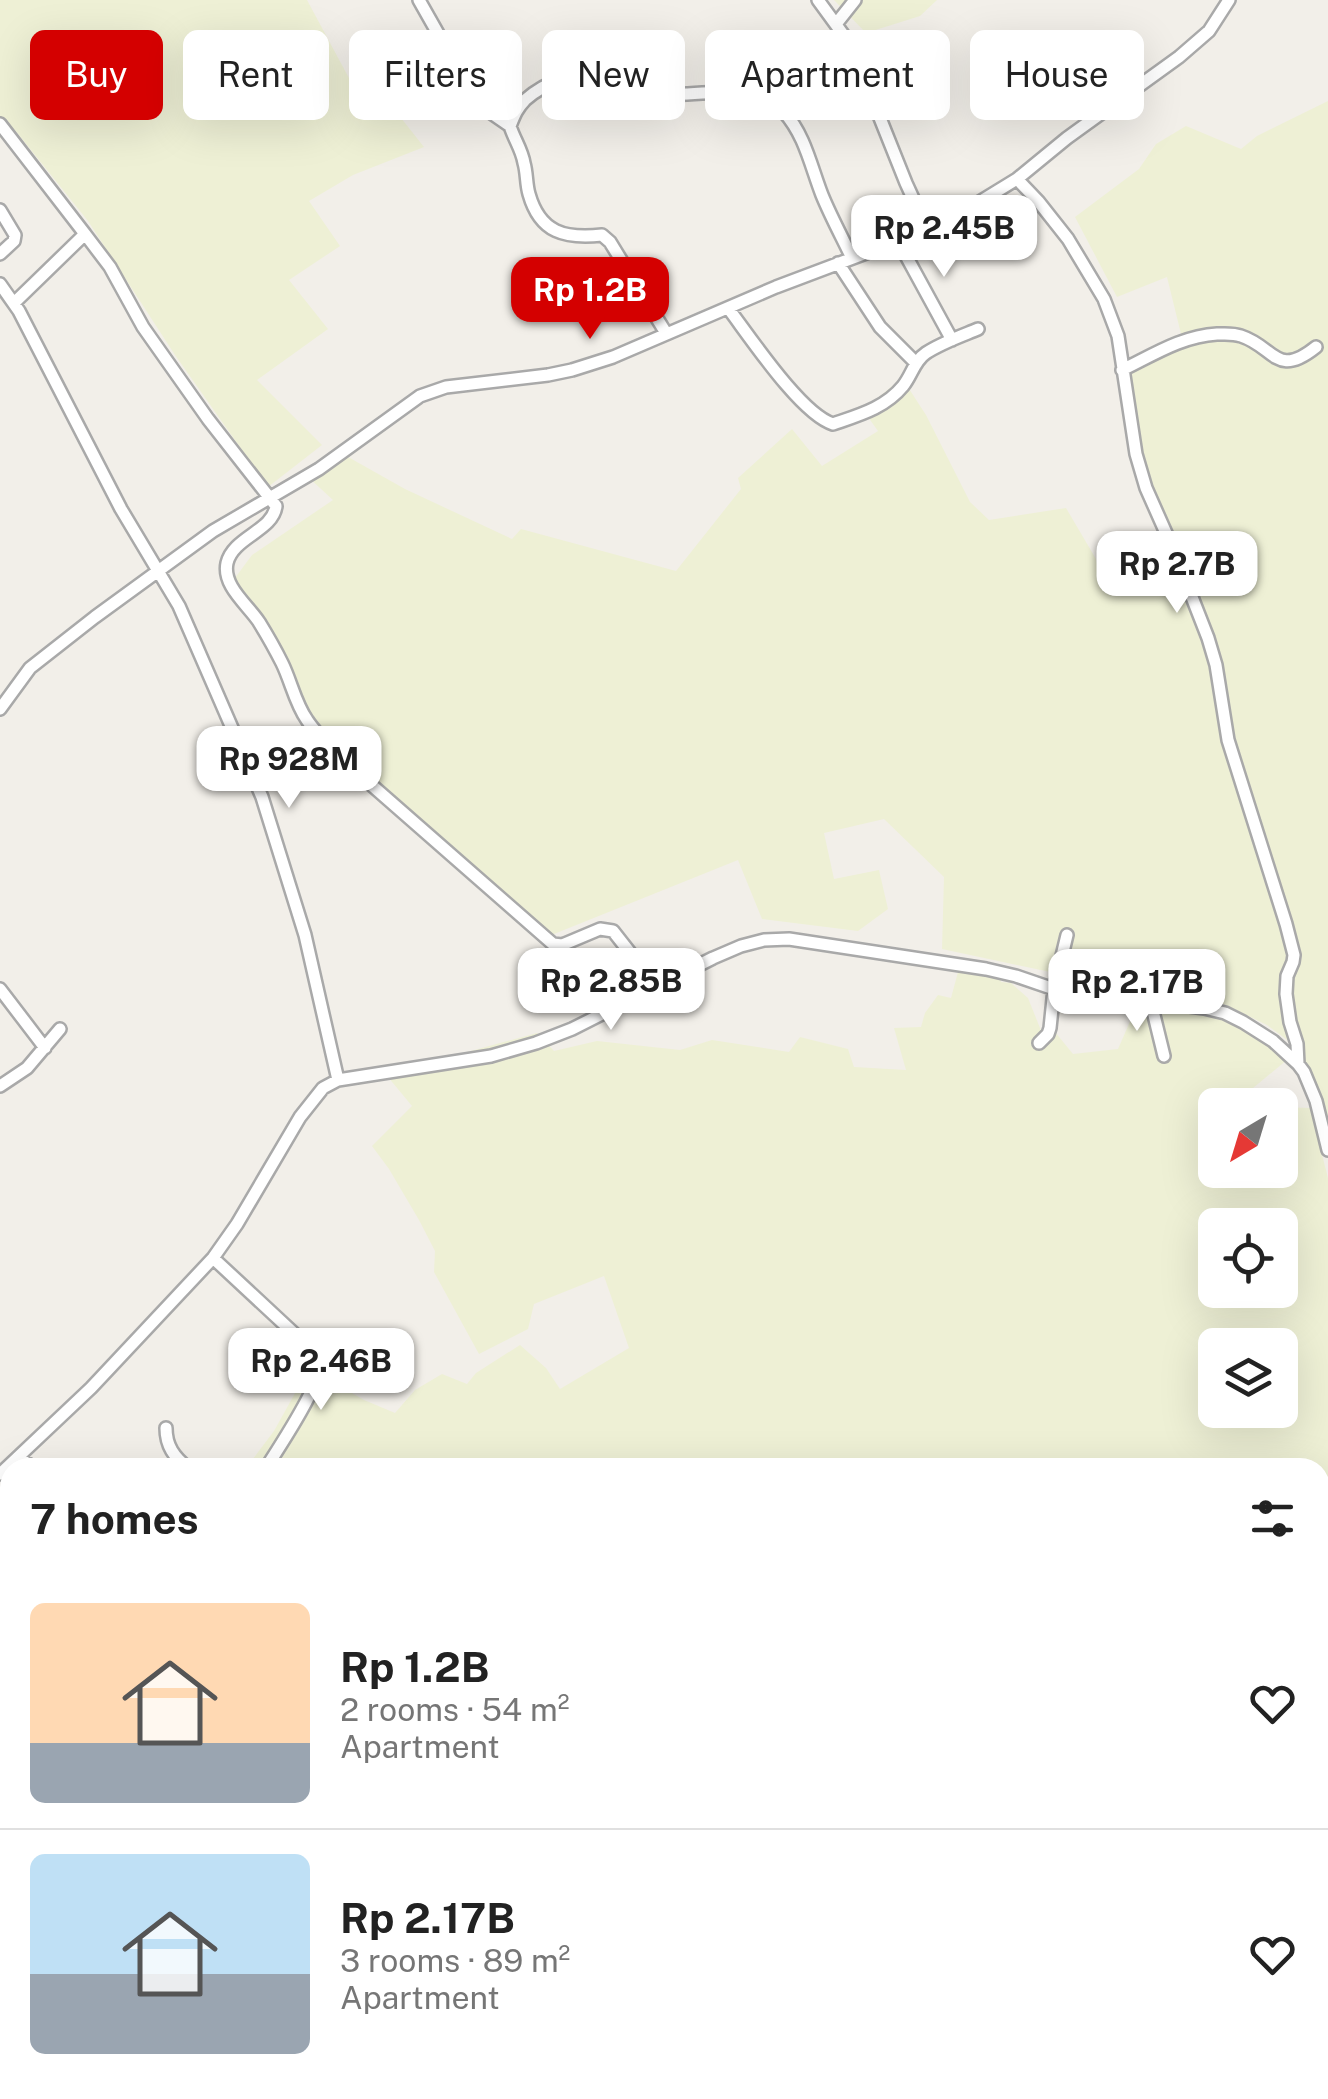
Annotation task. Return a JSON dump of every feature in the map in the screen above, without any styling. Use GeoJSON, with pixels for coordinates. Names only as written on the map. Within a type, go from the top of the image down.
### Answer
{"type":"FeatureCollection","features":[{"type":"Feature","properties":{"kind":"street"},"geometry":{"type":"LineString","coordinates":[[419,0],[449,53],[465,94],[510,126],[522,154],[537,214],[556,231],[574,237],[602,236],[610,242],[666,333]]}},
{"type":"Feature","properties":{"kind":"street"},"geometry":{"type":"LineString","coordinates":[[818,0],[856,58],[927,229]]}},
{"type":"Feature","properties":{"kind":"street"},"geometry":{"type":"LineString","coordinates":[[836,24],[856,0]]}},
{"type":"Feature","properties":{"kind":"street"},"geometry":{"type":"LineString","coordinates":[[0,709],[30,668],[95,618],[213,531],[319,469],[420,396],[446,387],[572,370],[614,356],[968,209],[1018,179],[1197,42],[1229,0]]}},
{"type":"Feature","properties":{"kind":"street"},"geometry":{"type":"LineString","coordinates":[[510,126],[527,98],[561,80],[594,71],[612,73],[637,87],[661,94],[758,95],[783,110],[796,128],[852,258]]}},
{"type":"Feature","properties":{"kind":"street"},"geometry":{"type":"LineString","coordinates":[[0,124],[110,267],[144,327],[208,419],[276,506],[274,515],[233,550],[226,566],[227,576],[282,663],[304,716],[320,737],[554,944],[562,945],[600,928],[613,931],[657,986]]}},
{"type":"Feature","properties":{"kind":"street"},"geometry":{"type":"LineString","coordinates":[[1018,179],[1068,239],[1104,299],[1118,336],[1136,454],[1146,488],[1208,638],[1228,740],[1294,955],[1286,976],[1286,994],[1298,1064]]}},
{"type":"Feature","properties":{"kind":"street"},"geometry":{"type":"LineString","coordinates":[[0,210],[15,234],[14,242],[0,254]]}},
{"type":"Feature","properties":{"kind":"street"},"geometry":{"type":"LineString","coordinates":[[14,303],[85,234]]}},
{"type":"Feature","properties":{"kind":"street"},"geometry":{"type":"LineString","coordinates":[[898,241],[952,340]]}},
{"type":"Feature","properties":{"kind":"street"},"geometry":{"type":"LineString","coordinates":[[838,263],[880,327],[916,363]]}},
{"type":"Feature","properties":{"kind":"street"},"geometry":{"type":"LineString","coordinates":[[0,284],[14,303],[121,508],[179,606],[262,796],[305,935],[338,1080]]}},
{"type":"Feature","properties":{"kind":"street"},"geometry":{"type":"LineString","coordinates":[[728,308],[797,398],[828,424],[870,411],[890,399],[926,353],[978,329]]}},
{"type":"Feature","properties":{"kind":"street"},"geometry":{"type":"LineString","coordinates":[[1122,370],[1200,336],[1242,336],[1268,354],[1291,362],[1316,347]]}},
{"type":"Feature","properties":{"kind":"street"},"geometry":{"type":"LineString","coordinates":[[1039,1043],[1050,1028],[1066,935]]}},
{"type":"Feature","properties":{"kind":"street"},"geometry":{"type":"LineString","coordinates":[[19,1457],[91,1388],[213,1258],[300,1117],[323,1088],[338,1080],[492,1056],[572,1029],[742,946],[764,940],[789,940],[986,969],[1054,989],[1225,1013],[1273,1041],[1298,1064],[1316,1101],[1328,1150]]}},
{"type":"Feature","properties":{"kind":"street"},"geometry":{"type":"LineString","coordinates":[[0,989],[45,1048]]}},
{"type":"Feature","properties":{"kind":"street"},"geometry":{"type":"LineString","coordinates":[[1150,1004],[1164,1056]]}},
{"type":"Feature","properties":{"kind":"street"},"geometry":{"type":"LineString","coordinates":[[0,1086],[27,1068],[60,1029]]}},
{"type":"Feature","properties":{"kind":"street"},"geometry":{"type":"LineString","coordinates":[[213,1258],[313,1352],[318,1364],[313,1386],[272,1458]]}},
{"type":"Feature","properties":{"kind":"street"},"geometry":{"type":"LineString","coordinates":[[166,1428],[166,1440],[177,1458]]}},
{"type":"Feature","properties":{"kind":"green space"},"geometry":{"type":"Polygon","coordinates":[[[0,0],[307,0],[323,30],[183,30],[183,120],[329,120],[329,41],[349,78],[349,120],[403,120],[424,147],[353,175],[309,201],[340,246],[289,280],[328,329],[257,380],[322,445],[268,487],[175,355],[88,221],[14,129],[0,138],[0,0]]]}},
{"type":"Feature","properties":{"kind":"green space"},"geometry":{"type":"Polygon","coordinates":[[[834,0],[937,0],[920,16],[863,30],[834,0]]]}},
{"type":"Feature","properties":{"kind":"green space"},"geometry":{"type":"Polygon","coordinates":[[[1328,101],[1328,1119],[1319,1088],[1290,1042],[1267,1025],[1199,992],[1088,980],[942,949],[944,877],[884,819],[824,833],[834,879],[879,870],[888,909],[858,931],[762,919],[738,860],[549,936],[324,744],[270,640],[232,582],[252,555],[333,500],[308,477],[341,453],[405,489],[512,539],[521,529],[676,571],[741,489],[738,478],[792,429],[822,466],[878,431],[863,410],[902,378],[926,415],[970,502],[989,520],[1066,508],[1096,559],[1101,581],[1162,557],[1145,463],[1122,371],[1183,342],[1167,277],[1117,297],[1075,217],[1139,169],[1156,144],[1186,126],[1241,149],[1257,136],[1328,101]]]}},
{"type":"Feature","properties":{"kind":"green space"},"geometry":{"type":"Polygon","coordinates":[[[961,961],[999,968],[1001,982],[1011,983],[1028,998],[1044,1038],[1055,1032],[1073,1054],[1118,1049],[1139,1001],[1219,1010],[1293,1055],[1253,1088],[1198,1088],[1198,1188],[1298,1188],[1298,1108],[1310,1108],[1328,1178],[1328,1458],[254,1458],[274,1431],[309,1368],[395,1413],[415,1390],[442,1374],[467,1384],[476,1373],[520,1345],[546,1368],[560,1389],[629,1348],[604,1276],[534,1304],[528,1329],[479,1354],[434,1272],[435,1251],[372,1146],[412,1106],[383,1071],[537,1033],[554,1051],[597,1041],[680,1050],[712,1040],[789,1052],[800,1037],[848,1049],[854,1067],[906,1070],[894,1028],[921,1027],[925,1013],[938,995],[951,998],[961,961]]]}}]}
